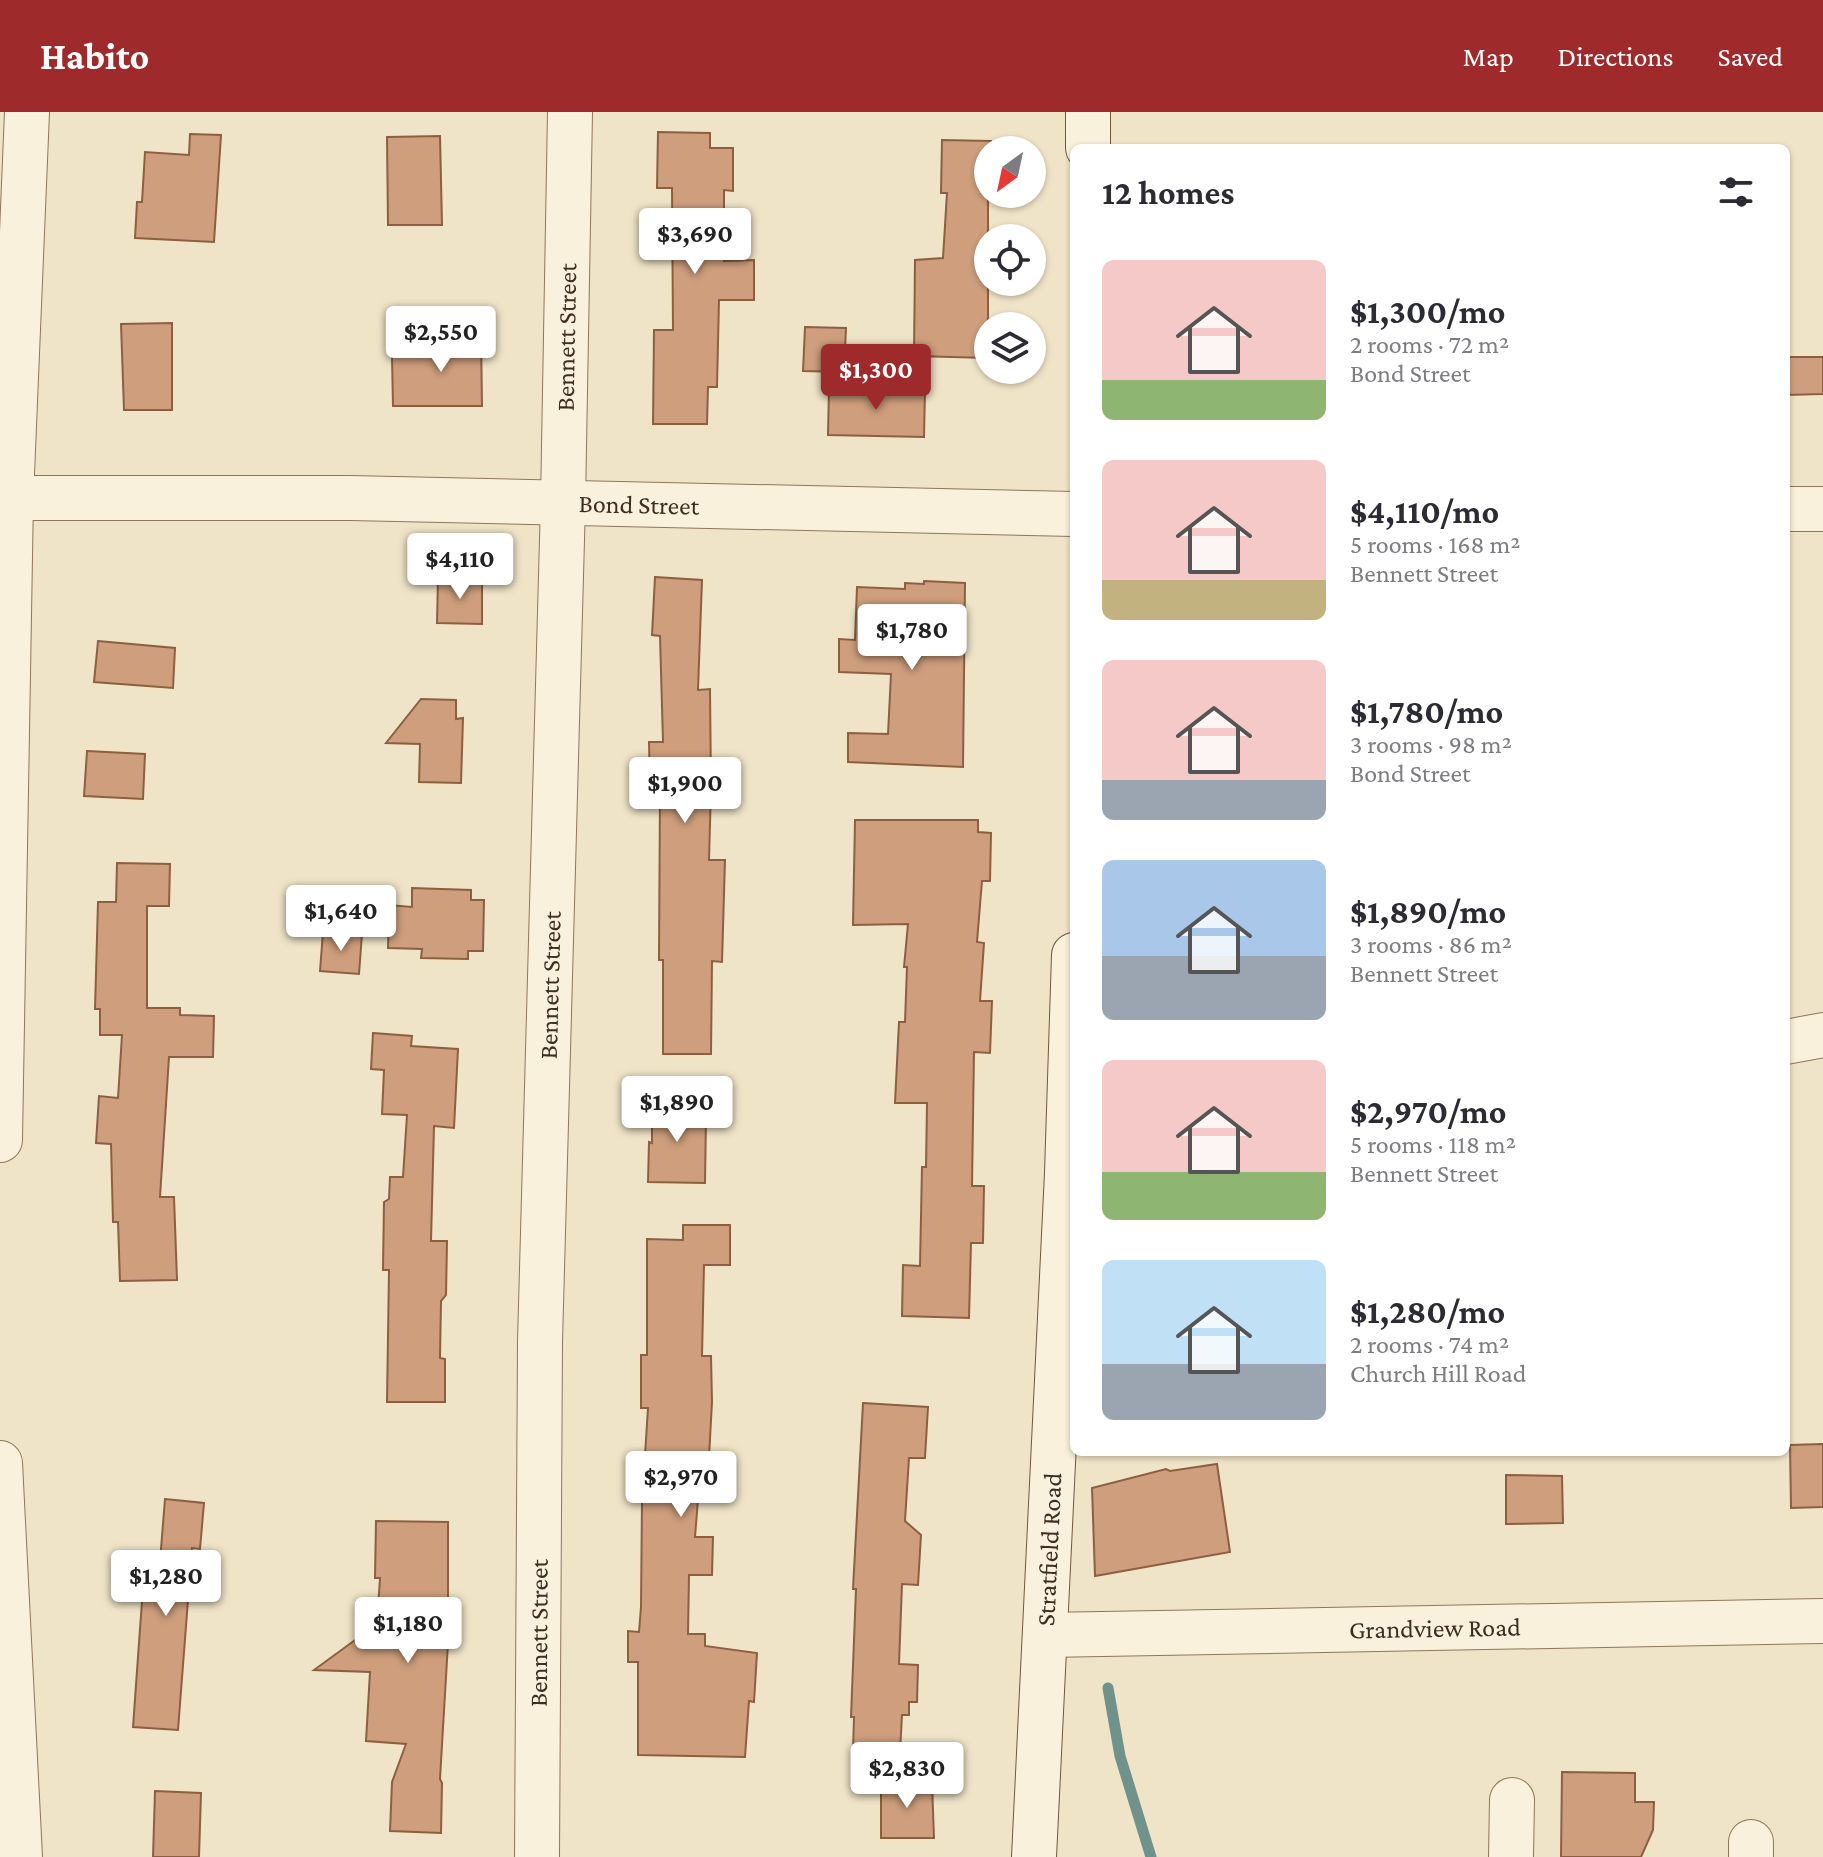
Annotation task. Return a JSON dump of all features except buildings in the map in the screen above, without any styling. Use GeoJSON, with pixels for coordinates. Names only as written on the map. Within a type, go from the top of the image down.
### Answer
{"type":"FeatureCollection","features":[{"type":"Feature","properties":{"kind":"street"},"geometry":{"type":"LineString","coordinates":[[0,1140],[11,498],[27,112]]}},
{"type":"Feature","properties":{"kind":"street","name":"Bennett Street"},"geometry":{"type":"LineString","coordinates":[[537,1857],[540,1342],[563,503],[570,112]]}},
{"type":"Feature","properties":{"kind":"street"},"geometry":{"type":"LineString","coordinates":[[1088,112],[1088,144]]}},
{"type":"Feature","properties":{"kind":"street","name":"Bond Street"},"geometry":{"type":"LineString","coordinates":[[11,498],[350,498],[1070,514]]}},
{"type":"Feature","properties":{"kind":"street"},"geometry":{"type":"LineString","coordinates":[[1790,509],[1823,509]]}},
{"type":"Feature","properties":{"kind":"street"},"geometry":{"type":"LineString","coordinates":[[1790,1041],[1823,1035]]}},
{"type":"Feature","properties":{"kind":"street","name":"Stratfield Road"},"geometry":{"type":"LineString","coordinates":[[1034,1857],[1070,1190]]}},
{"type":"Feature","properties":{"kind":"street"},"geometry":{"type":"LineString","coordinates":[[0,1463],[20,1857]]}},
{"type":"Feature","properties":{"kind":"street","name":"Grandview Road"},"geometry":{"type":"LineString","coordinates":[[1045,1635],[1823,1621]]}},
{"type":"Feature","properties":{"kind":"street"},"geometry":{"type":"LineString","coordinates":[[1511,1857],[1512,1800]]}},
{"type":"Feature","properties":{"kind":"waterway"},"geometry":{"type":"LineString","coordinates":[[1108,1688],[1120,1756],[1151,1857]]}}]}
